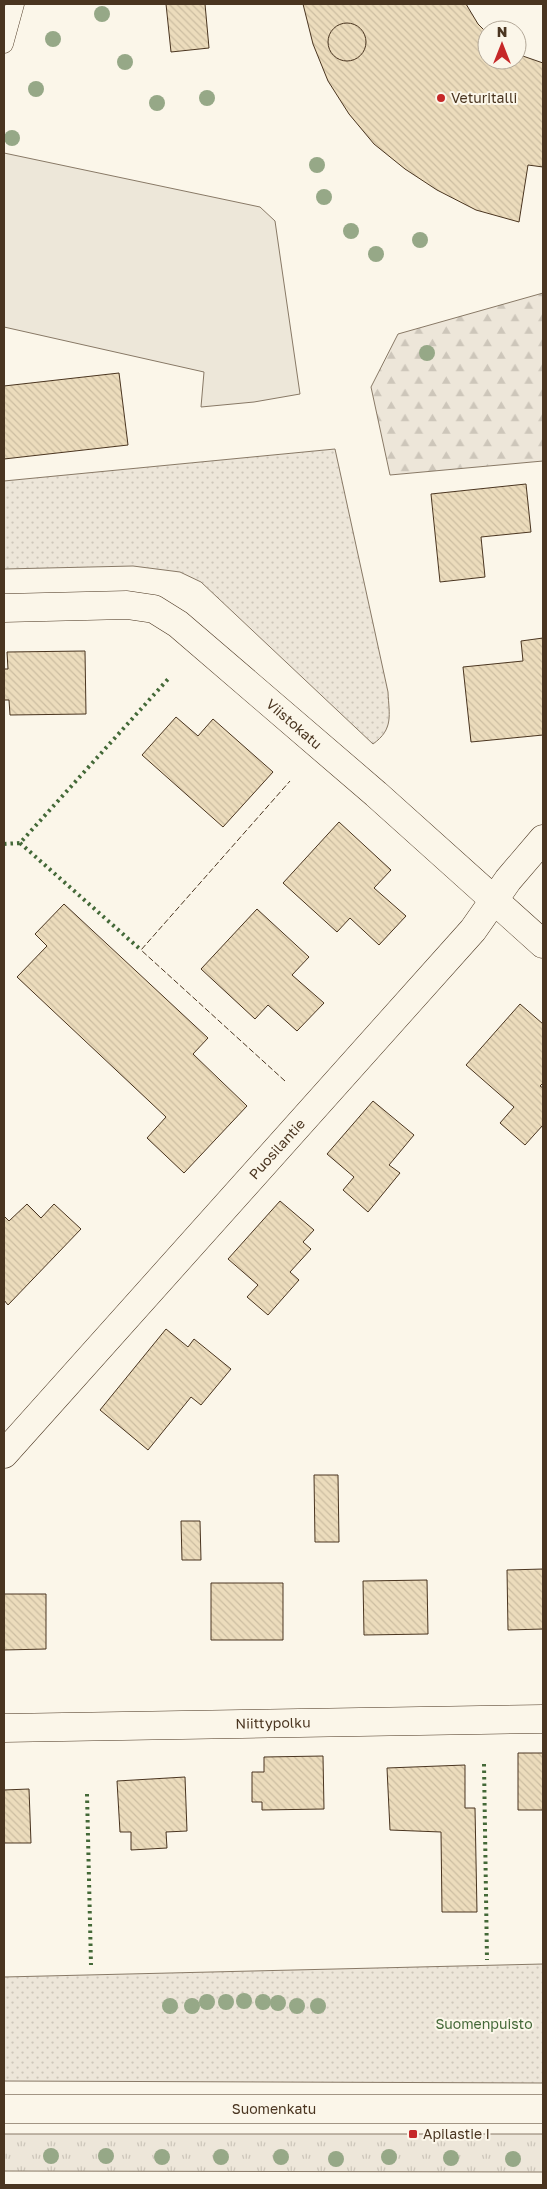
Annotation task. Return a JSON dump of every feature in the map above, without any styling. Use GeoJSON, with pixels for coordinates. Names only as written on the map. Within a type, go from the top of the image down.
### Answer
{"type":"FeatureCollection","features":[{"type":"Feature","properties":{"kind":"street","name":"Viistokatu"},"geometry":{"type":"LineString","coordinates":[[4,608],[127,605],[154,609],[178,624],[376,794],[543,944]]}},
{"type":"Feature","properties":{"kind":"street","name":"Puosilantie"},"geometry":{"type":"LineString","coordinates":[[4,1454],[473,930],[496,900],[508,880],[543,839]]}},
{"type":"Feature","properties":{"kind":"street","name":"Niittypolku"},"geometry":{"type":"LineString","coordinates":[[4,1728],[543,1719]]}},
{"type":"Feature","properties":{"kind":"street","name":"Suomenkatu"},"geometry":{"type":"LineString","coordinates":[[4,2109],[543,2109]]}},
{"type":"Feature","properties":{"kind":"lane"},"geometry":{"type":"LineString","coordinates":[[4,44],[15,4]]}},
{"type":"Feature","properties":{"kind":"green space"},"geometry":{"type":"Polygon","coordinates":[[[543,293],[543,461],[390,475],[371,387],[398,334],[543,293]]]}},
{"type":"Feature","properties":{"kind":"green space"},"geometry":{"type":"Polygon","coordinates":[[[335,449],[388,692],[389,721],[384,733],[373,744],[201,582],[180,572],[133,566],[4,569],[4,481],[335,449]]]}},
{"type":"Feature","properties":{"kind":"green space","name":"Suomenpuisto"},"geometry":{"type":"Polygon","coordinates":[[[543,1964],[543,2083],[4,2081],[4,1977],[543,1964]]]}},
{"type":"Feature","properties":{"kind":"green space"},"geometry":{"type":"Polygon","coordinates":[[[4,2134],[543,2134],[543,2172],[4,2171],[4,2134]]]}},
{"type":"Feature","properties":{"kind":"shaded area"},"geometry":{"type":"Polygon","coordinates":[[[4,153],[260,207],[275,221],[300,394],[254,402],[201,407],[204,372],[4,327],[4,153]]]}},
{"type":"Feature","properties":{"kind":"building"},"geometry":{"type":"Polygon","coordinates":[[[166,4],[205,4],[209,48],[171,52],[166,4]]]}},
{"type":"Feature","properties":{"kind":"building","name":"Veturitalli"},"geometry":{"type":"Polygon","coordinates":[[[303,4],[466,4],[477,22],[477,70],[527,70],[527,57],[543,63],[543,167],[528,165],[519,222],[476,210],[437,190],[405,169],[374,144],[349,114],[328,81],[313,44],[303,4]]]}},
{"type":"Feature","properties":{"kind":"building"},"geometry":{"type":"Polygon","coordinates":[[[347,23],[361,28],[366,42],[361,56],[347,61],[333,56],[328,42],[333,28],[347,23]]]}},
{"type":"Feature","properties":{"kind":"building"},"geometry":{"type":"Polygon","coordinates":[[[119,373],[128,445],[4,459],[4,386],[119,373]]]}},
{"type":"Feature","properties":{"kind":"building"},"geometry":{"type":"Polygon","coordinates":[[[526,484],[531,532],[481,537],[485,577],[440,582],[431,494],[526,484]]]}},
{"type":"Feature","properties":{"kind":"building"},"geometry":{"type":"Polygon","coordinates":[[[543,638],[543,735],[471,742],[463,667],[523,661],[521,641],[543,638]]]}},
{"type":"Feature","properties":{"kind":"building"},"geometry":{"type":"Polygon","coordinates":[[[85,651],[86,714],[10,715],[9,700],[4,700],[4,669],[8,669],[7,652],[85,651]]]}},
{"type":"Feature","properties":{"kind":"building"},"geometry":{"type":"Polygon","coordinates":[[[176,717],[198,736],[213,719],[273,772],[223,827],[142,755],[176,717]]]}},
{"type":"Feature","properties":{"kind":"building"},"geometry":{"type":"Polygon","coordinates":[[[339,822],[391,870],[374,888],[406,916],[379,945],[350,918],[337,932],[283,883],[339,822]]]}},
{"type":"Feature","properties":{"kind":"building"},"geometry":{"type":"Polygon","coordinates":[[[64,904],[208,1038],[193,1054],[247,1106],[184,1173],[147,1138],[166,1117],[17,977],[47,946],[35,934],[64,904]]]}},
{"type":"Feature","properties":{"kind":"building"},"geometry":{"type":"Polygon","coordinates":[[[257,909],[309,957],[292,975],[324,1003],[297,1031],[268,1005],[255,1019],[201,969],[257,909]]]}},
{"type":"Feature","properties":{"kind":"building"},"geometry":{"type":"Polygon","coordinates":[[[520,1004],[543,1024],[543,1083],[540,1086],[543,1088],[543,1125],[525,1145],[500,1123],[514,1107],[466,1065],[520,1004]]]}},
{"type":"Feature","properties":{"kind":"building"},"geometry":{"type":"Polygon","coordinates":[[[373,1101],[414,1135],[389,1165],[400,1173],[368,1212],[343,1190],[354,1177],[327,1154],[373,1101]]]}},
{"type":"Feature","properties":{"kind":"building"},"geometry":{"type":"Polygon","coordinates":[[[280,1201],[314,1230],[303,1242],[311,1249],[290,1272],[299,1280],[268,1315],[247,1297],[258,1285],[228,1259],[280,1201]]]}},
{"type":"Feature","properties":{"kind":"building"},"geometry":{"type":"Polygon","coordinates":[[[27,1204],[41,1218],[54,1204],[81,1229],[8,1305],[4,1300],[4,1216],[9,1221],[27,1204]]]}},
{"type":"Feature","properties":{"kind":"building"},"geometry":{"type":"Polygon","coordinates":[[[166,1329],[188,1347],[194,1339],[231,1369],[201,1405],[191,1397],[148,1450],[100,1410],[166,1329]]]}},
{"type":"Feature","properties":{"kind":"building"},"geometry":{"type":"Polygon","coordinates":[[[314,1475],[338,1475],[339,1542],[315,1542],[314,1475]]]}},
{"type":"Feature","properties":{"kind":"building"},"geometry":{"type":"Polygon","coordinates":[[[181,1521],[200,1521],[201,1560],[182,1560],[181,1521]]]}},
{"type":"Feature","properties":{"kind":"building"},"geometry":{"type":"Polygon","coordinates":[[[543,1569],[543,1629],[508,1630],[507,1570],[543,1569]]]}},
{"type":"Feature","properties":{"kind":"building"},"geometry":{"type":"Polygon","coordinates":[[[427,1580],[428,1634],[364,1635],[363,1581],[427,1580]]]}},
{"type":"Feature","properties":{"kind":"building"},"geometry":{"type":"Polygon","coordinates":[[[211,1583],[283,1583],[283,1640],[211,1640],[211,1583]]]}},
{"type":"Feature","properties":{"kind":"building"},"geometry":{"type":"Polygon","coordinates":[[[4,1594],[46,1594],[46,1649],[4,1650],[4,1594]]]}},
{"type":"Feature","properties":{"kind":"building"},"geometry":{"type":"Polygon","coordinates":[[[518,1753],[543,1753],[543,1810],[518,1810],[518,1753]]]}},
{"type":"Feature","properties":{"kind":"building"},"geometry":{"type":"Polygon","coordinates":[[[323,1756],[324,1809],[262,1810],[262,1802],[252,1802],[252,1772],[264,1772],[264,1757],[323,1756]]]}},
{"type":"Feature","properties":{"kind":"building"},"geometry":{"type":"Polygon","coordinates":[[[465,1765],[465,1808],[475,1808],[477,1912],[442,1912],[441,1832],[390,1830],[387,1768],[465,1765]]]}},
{"type":"Feature","properties":{"kind":"building"},"geometry":{"type":"Polygon","coordinates":[[[185,1777],[187,1831],[166,1832],[167,1848],[131,1850],[131,1832],[120,1832],[117,1781],[185,1777]]]}},
{"type":"Feature","properties":{"kind":"building"},"geometry":{"type":"Polygon","coordinates":[[[29,1789],[31,1843],[4,1843],[4,1790],[29,1789]]]}},
{"type":"Feature","properties":{"kind":"hedge"},"geometry":{"type":"LineString","coordinates":[[4,844],[20,843],[169,678]]}},
{"type":"Feature","properties":{"kind":"hedge"},"geometry":{"type":"LineString","coordinates":[[20,843],[141,950]]}},
{"type":"Feature","properties":{"kind":"hedge"},"geometry":{"type":"LineString","coordinates":[[484,1764],[487,1960]]}},
{"type":"Feature","properties":{"kind":"hedge"},"geometry":{"type":"LineString","coordinates":[[87,1794],[91,1965]]}},
{"type":"Feature","properties":{"kind":"fence"},"geometry":{"type":"LineString","coordinates":[[285,1081],[141,950],[290,781]]}},
{"type":"Feature","properties":{"kind":"place","name":"Veturitalli"},"geometry":{"type":"Point","coordinates":[441,98]}},
{"type":"Feature","properties":{"kind":"place","name":"Apilastie I"},"geometry":{"type":"Point","coordinates":[413,2134]}}]}
